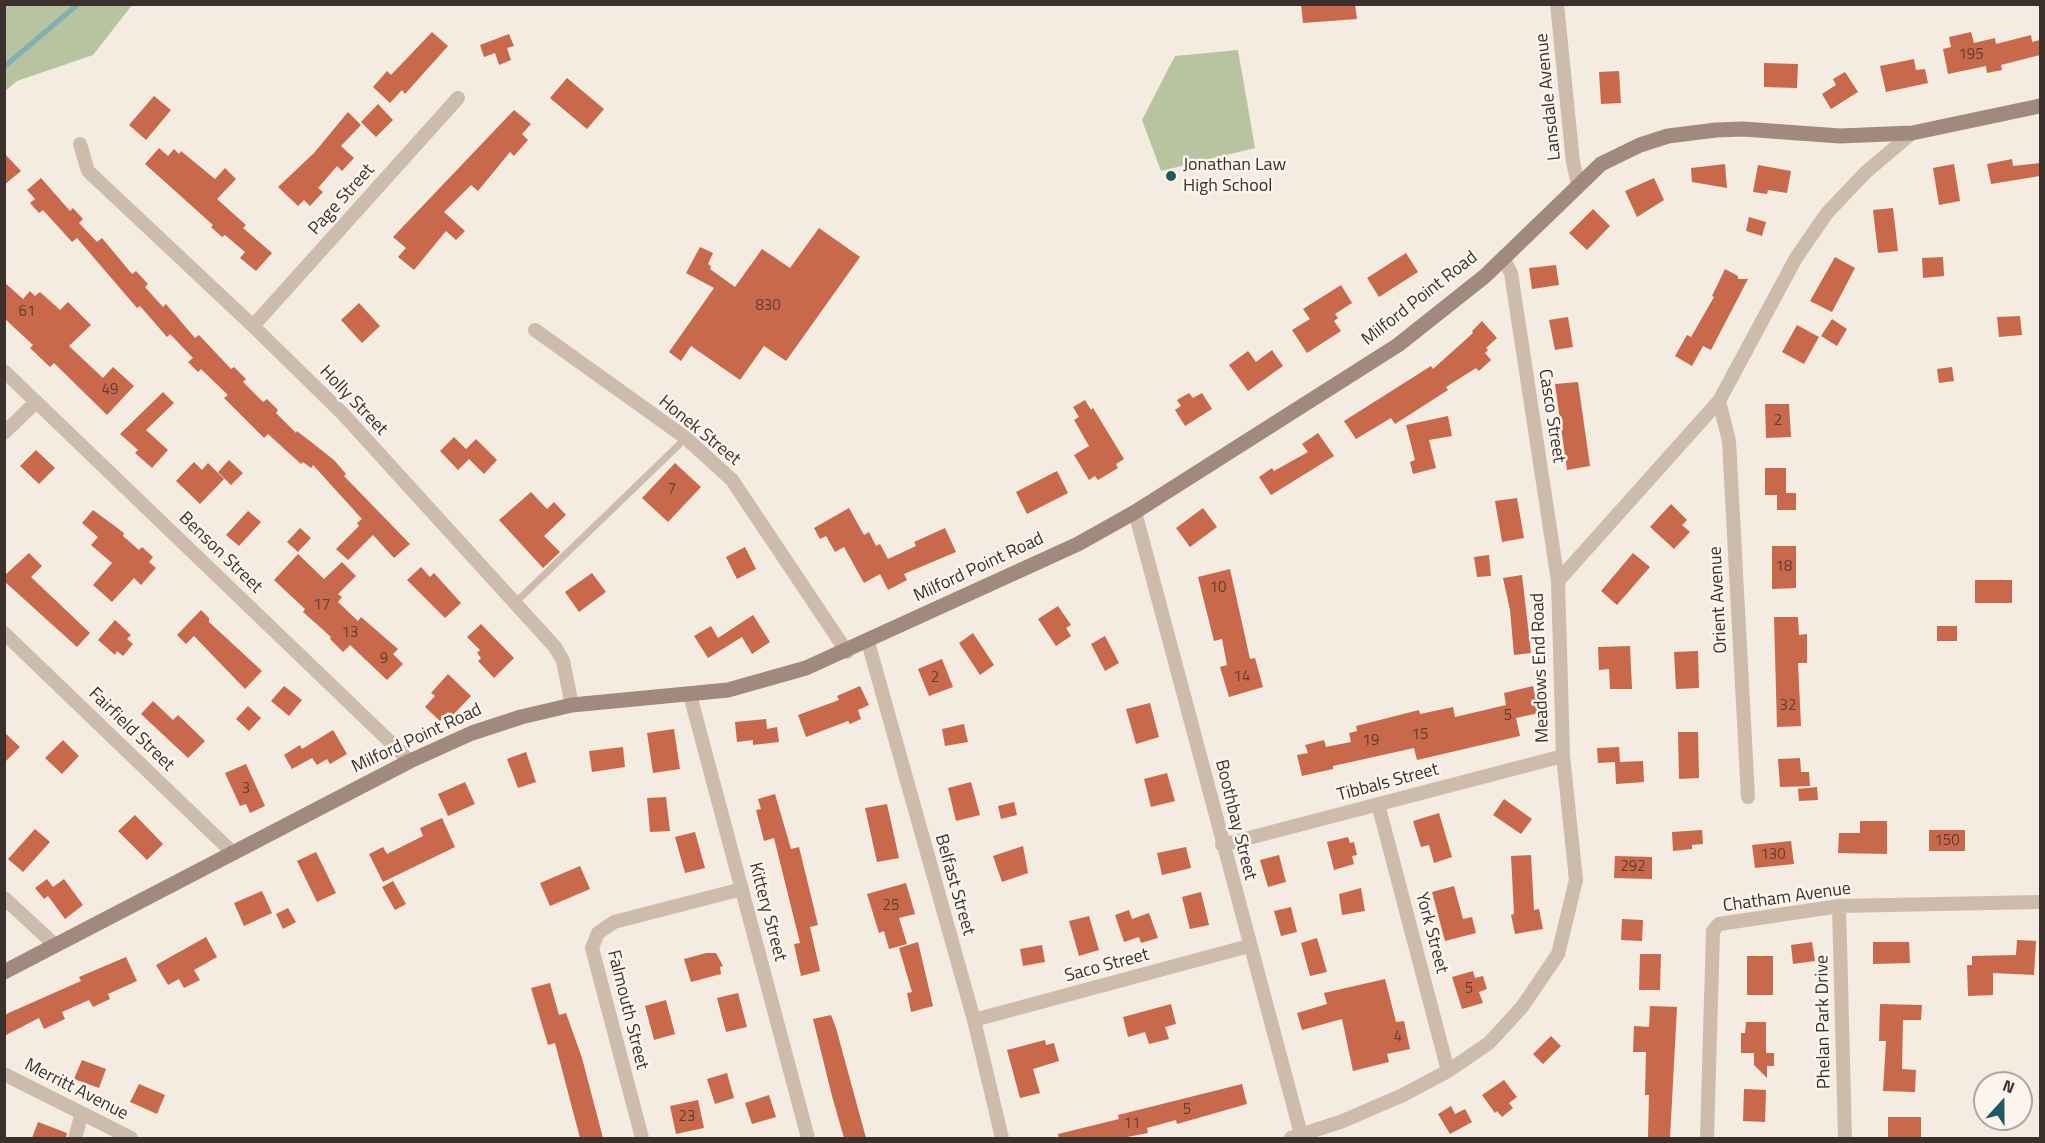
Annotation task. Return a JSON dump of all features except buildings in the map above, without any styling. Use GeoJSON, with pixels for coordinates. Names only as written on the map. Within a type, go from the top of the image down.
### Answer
{"type":"FeatureCollection","features":[{"type":"Feature","properties":{"kind":"main road","name":"Meadows End Road"},"geometry":{"type":"LineString","coordinates":[[1912,133],[2040,106]]}},
{"type":"Feature","properties":{"kind":"main road","name":"Milford Point Road"},"geometry":{"type":"LineString","coordinates":[[4,972],[410,761],[494,724],[572,705],[690,695],[764,682],[847,652],[1078,544],[1135,512],[1398,345],[1447,308],[1601,164],[1616,156],[1668,136],[1743,129],[1840,136],[1912,133]]}},
{"type":"Feature","properties":{"kind":"street","name":"Lansdale Avenue"},"geometry":{"type":"LineString","coordinates":[[1557,4],[1573,162],[1578,185]]}},
{"type":"Feature","properties":{"kind":"street","name":"Page Street"},"geometry":{"type":"LineString","coordinates":[[253,326],[458,98]]}},
{"type":"Feature","properties":{"kind":"street","name":"Meadows End Road"},"geometry":{"type":"LineString","coordinates":[[1298,1138],[1375,1108],[1448,1071],[1490,1043],[1522,1007],[1558,954],[1576,880],[1563,756],[1558,581],[1719,401],[1811,234],[1848,189],[1912,133]]}},
{"type":"Feature","properties":{"kind":"street","name":"Holly Street"},"geometry":{"type":"LineString","coordinates":[[80,144],[88,171],[344,414],[515,603],[559,654],[572,705]]}},
{"type":"Feature","properties":{"kind":"street","name":"Casco Street"},"geometry":{"type":"LineString","coordinates":[[1503,258],[1511,273],[1558,581]]}},
{"type":"Feature","properties":{"kind":"street","name":"Honek Street"},"geometry":{"type":"LineString","coordinates":[[535,330],[686,438],[732,480],[847,652]]}},
{"type":"Feature","properties":{"kind":"street","name":"Benson Street"},"geometry":{"type":"LineString","coordinates":[[4,370],[410,761]]}},
{"type":"Feature","properties":{"kind":"street","name":"Orient Avenue"},"geometry":{"type":"LineString","coordinates":[[1719,401],[1729,441],[1748,798]]}},
{"type":"Feature","properties":{"kind":"street"},"geometry":{"type":"LineString","coordinates":[[4,433],[36,402]]}},
{"type":"Feature","properties":{"kind":"street","name":"Boothbay Street"},"geometry":{"type":"LineString","coordinates":[[1135,512],[1298,1138]]}},
{"type":"Feature","properties":{"kind":"street","name":"Fairfield Street"},"geometry":{"type":"LineString","coordinates":[[4,633],[232,852]]}},
{"type":"Feature","properties":{"kind":"street","name":"Belfast Street"},"geometry":{"type":"LineString","coordinates":[[868,642],[974,1020],[1002,1138]]}},
{"type":"Feature","properties":{"kind":"street","name":"Kittery Street"},"geometry":{"type":"LineString","coordinates":[[690,695],[808,1138]]}},
{"type":"Feature","properties":{"kind":"street","name":"Tibbals Street"},"geometry":{"type":"LineString","coordinates":[[1222,845],[1563,756]]}},
{"type":"Feature","properties":{"kind":"street","name":"York Street"},"geometry":{"type":"LineString","coordinates":[[1378,804],[1448,1071]]}},
{"type":"Feature","properties":{"kind":"street","name":"Falmouth Street"},"geometry":{"type":"LineString","coordinates":[[642,1138],[592,948],[598,933],[614,922],[742,889]]}},
{"type":"Feature","properties":{"kind":"street"},"geometry":{"type":"LineString","coordinates":[[4,898],[54,944]]}},
{"type":"Feature","properties":{"kind":"street","name":"Chatham Avenue"},"geometry":{"type":"LineString","coordinates":[[1707,1138],[1713,931],[1719,924],[1730,920],[1839,906],[2040,902]]}},
{"type":"Feature","properties":{"kind":"street","name":"Phelan Park Drive"},"geometry":{"type":"LineString","coordinates":[[1839,906],[1845,1138]]}},
{"type":"Feature","properties":{"kind":"street","name":"Saco Street"},"geometry":{"type":"LineString","coordinates":[[974,1020],[1249,946]]}},
{"type":"Feature","properties":{"kind":"street","name":"Merritt Avenue"},"geometry":{"type":"LineString","coordinates":[[4,1074],[131,1138]]}},
{"type":"Feature","properties":{"kind":"street"},"geometry":{"type":"LineString","coordinates":[[75,1138],[81,1113]]}},
{"type":"Feature","properties":{"kind":"lane"},"geometry":{"type":"LineString","coordinates":[[515,603],[686,438]]}},
{"type":"Feature","properties":{"kind":"green space"},"geometry":{"type":"Polygon","coordinates":[[[5,4],[132,5],[93,55],[17,81],[5,91],[5,4]]]}},
{"type":"Feature","properties":{"kind":"green space"},"geometry":{"type":"Polygon","coordinates":[[[1238,50],[1255,148],[1161,171],[1142,120],[1175,56],[1238,50]]]}},
{"type":"Feature","properties":{"kind":"waterway"},"geometry":{"type":"LineString","coordinates":[[4,67],[78,4]]}},
{"type":"Feature","properties":{"kind":"place","name":"Jonathan Law High School"},"geometry":{"type":"Point","coordinates":[1171,176]}}]}
